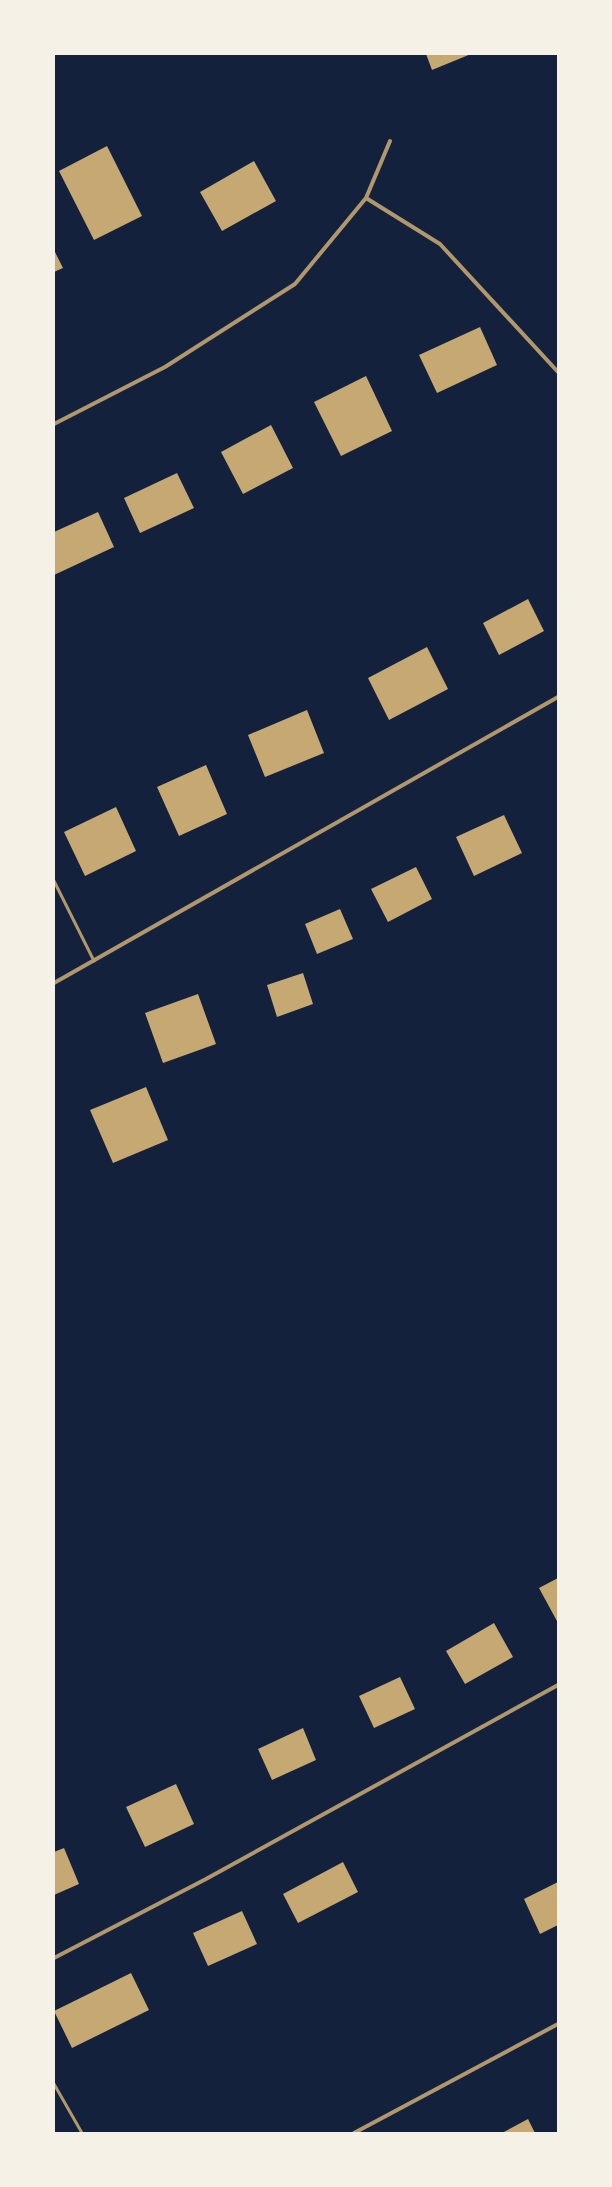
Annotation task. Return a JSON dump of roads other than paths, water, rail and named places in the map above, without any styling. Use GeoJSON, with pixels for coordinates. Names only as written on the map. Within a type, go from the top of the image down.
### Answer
{"type":"FeatureCollection","features":[{"type":"Feature","properties":{"kind":"street"},"geometry":{"type":"LineString","coordinates":[[54,424],[165,367],[295,284],[366,198],[390,142]]}},
{"type":"Feature","properties":{"kind":"street"},"geometry":{"type":"LineString","coordinates":[[366,198],[440,244],[558,372]]}},
{"type":"Feature","properties":{"kind":"street"},"geometry":{"type":"LineString","coordinates":[[54,983],[558,697]]}},
{"type":"Feature","properties":{"kind":"street"},"geometry":{"type":"LineString","coordinates":[[54,1958],[206,1879],[558,1685]]}},
{"type":"Feature","properties":{"kind":"street"},"geometry":{"type":"LineString","coordinates":[[354,2133],[558,2024]]}},
{"type":"Feature","properties":{"kind":"lane"},"geometry":{"type":"LineString","coordinates":[[54,881],[94,961]]}},
{"type":"Feature","properties":{"kind":"lane"},"geometry":{"type":"LineString","coordinates":[[54,2084],[82,2133]]}}]}
